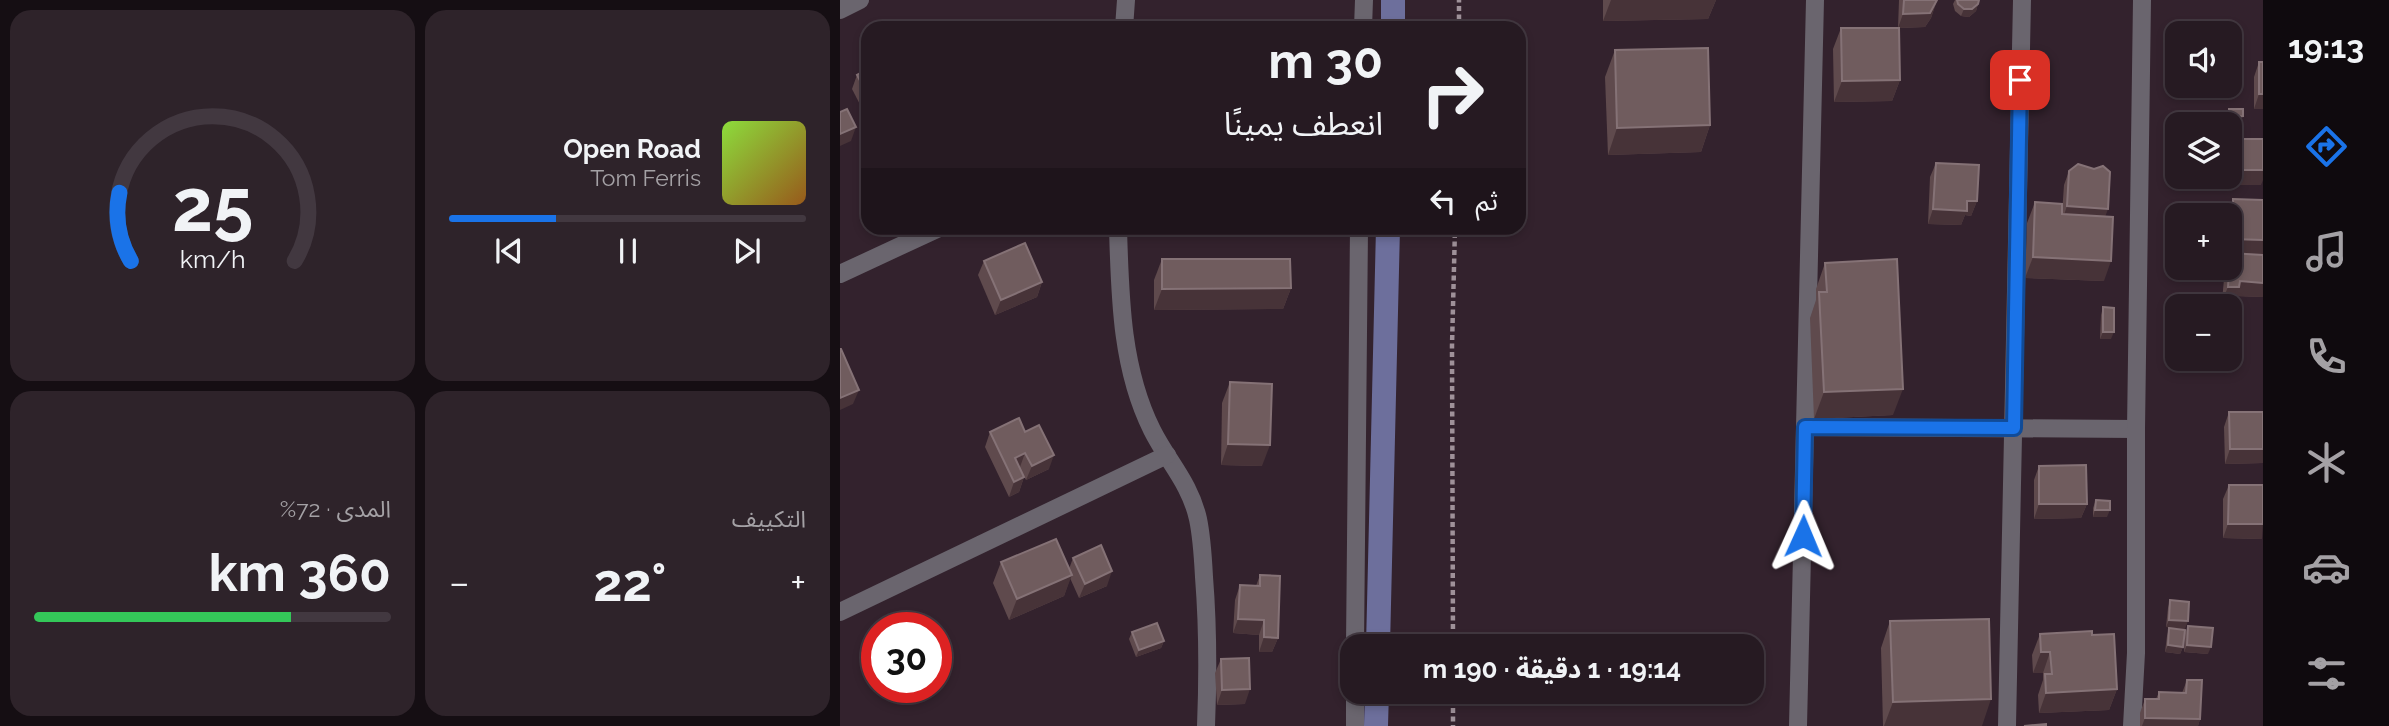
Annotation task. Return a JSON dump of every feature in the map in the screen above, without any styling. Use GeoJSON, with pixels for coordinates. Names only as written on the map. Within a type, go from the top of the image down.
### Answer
{"type":"FeatureCollection","features":[{"type":"Feature","properties":{"kind":"street"},"geometry":{"type":"LineString","coordinates":[[840,10],[860,0]]}},
{"type":"Feature","properties":{"kind":"street"},"geometry":{"type":"LineString","coordinates":[[1124,21],[1126,0]]}},
{"type":"Feature","properties":{"kind":"street"},"geometry":{"type":"LineString","coordinates":[[1363,21],[1364,0]]}},
{"type":"Feature","properties":{"kind":"street"},"geometry":{"type":"LineString","coordinates":[[1798,726],[1815,0]]}},
{"type":"Feature","properties":{"kind":"street"},"geometry":{"type":"LineString","coordinates":[[2007,726],[2022,0]]}},
{"type":"Feature","properties":{"kind":"street"},"geometry":{"type":"LineString","coordinates":[[2132,726],[2136,640],[2142,0]]}},
{"type":"Feature","properties":{"kind":"street"},"geometry":{"type":"LineString","coordinates":[[840,274],[924,235]]}},
{"type":"Feature","properties":{"kind":"street"},"geometry":{"type":"LineString","coordinates":[[1118,235],[1121,301],[1127,349],[1141,405],[1152,431],[1192,496],[1202,544],[1207,647],[1206,726]]}},
{"type":"Feature","properties":{"kind":"street"},"geometry":{"type":"LineString","coordinates":[[1355,634],[1359,235]]}},
{"type":"Feature","properties":{"kind":"street"},"geometry":{"type":"LineString","coordinates":[[1805,427],[2136,429]]}},
{"type":"Feature","properties":{"kind":"street"},"geometry":{"type":"LineString","coordinates":[[840,612],[1167,455]]}},
{"type":"Feature","properties":{"kind":"street"},"geometry":{"type":"LineString","coordinates":[[1355,704],[1355,726]]}},
{"type":"Feature","properties":{"kind":"path"},"geometry":{"type":"LineString","coordinates":[[1459,0],[1459,21]]}},
{"type":"Feature","properties":{"kind":"path"},"geometry":{"type":"LineString","coordinates":[[1452,634],[1455,235]]}},
{"type":"Feature","properties":{"kind":"path"},"geometry":{"type":"LineString","coordinates":[[1453,704],[1453,726]]}},
{"type":"Feature","properties":{"kind":"building"},"geometry":{"type":"Polygon","coordinates":[[[1904,0],[1937,0],[1930,13],[1903,14],[1904,0]]]}},
{"type":"Feature","properties":{"kind":"building"},"geometry":{"type":"Polygon","coordinates":[[[1957,0],[1979,0],[1972,9],[1964,9],[1957,0]]]}},
{"type":"Feature","properties":{"kind":"building"},"geometry":{"type":"Polygon","coordinates":[[[1841,28],[1899,28],[1900,80],[1842,81],[1841,28]]]}},
{"type":"Feature","properties":{"kind":"building"},"geometry":{"type":"Polygon","coordinates":[[[1708,48],[1710,125],[1617,128],[1615,50],[1708,48]]]}},
{"type":"Feature","properties":{"kind":"building"},"geometry":{"type":"Polygon","coordinates":[[[2259,62],[2263,62],[2263,94],[2259,94],[2259,62]]]}},
{"type":"Feature","properties":{"kind":"building"},"geometry":{"type":"Polygon","coordinates":[[[847,109],[856,127],[840,134],[840,112],[847,109]]]}},
{"type":"Feature","properties":{"kind":"building"},"geometry":{"type":"Polygon","coordinates":[[[2229,109],[2243,109],[2243,116],[2242,112],[2229,112],[2229,109]]]}},
{"type":"Feature","properties":{"kind":"building"},"geometry":{"type":"Polygon","coordinates":[[[2242,139],[2263,139],[2263,170],[2242,170],[2242,139]]]}},
{"type":"Feature","properties":{"kind":"building"},"geometry":{"type":"Polygon","coordinates":[[[1936,163],[1979,165],[1977,201],[1967,201],[1967,211],[1933,209],[1936,163]]]}},
{"type":"Feature","properties":{"kind":"building"},"geometry":{"type":"Polygon","coordinates":[[[2078,164],[2094,169],[2103,166],[2110,172],[2108,209],[2067,206],[2069,171],[2078,164]]]}},
{"type":"Feature","properties":{"kind":"building"},"geometry":{"type":"Polygon","coordinates":[[[2233,199],[2263,200],[2263,240],[2242,239],[2242,203],[2233,203],[2233,199]]]}},
{"type":"Feature","properties":{"kind":"building"},"geometry":{"type":"Polygon","coordinates":[[[2035,202],[2062,204],[2062,214],[2113,217],[2111,261],[2033,257],[2035,202]]]}},
{"type":"Feature","properties":{"kind":"building"},"geometry":{"type":"Polygon","coordinates":[[[1025,243],[1042,282],[1001,300],[984,261],[1025,243]]]}},
{"type":"Feature","properties":{"kind":"building"},"geometry":{"type":"Polygon","coordinates":[[[2242,254],[2263,255],[2263,283],[2240,281],[2239,287],[2228,287],[2228,280],[2242,280],[2242,254]]]}},
{"type":"Feature","properties":{"kind":"building"},"geometry":{"type":"Polygon","coordinates":[[[1162,259],[1290,259],[1291,288],[1162,289],[1162,259]]]}},
{"type":"Feature","properties":{"kind":"building"},"geometry":{"type":"Polygon","coordinates":[[[1897,259],[1903,389],[1824,392],[1819,292],[1827,292],[1825,263],[1897,259]]]}},
{"type":"Feature","properties":{"kind":"building"},"geometry":{"type":"Polygon","coordinates":[[[2103,307],[2114,308],[2114,332],[2103,332],[2103,307]]]}},
{"type":"Feature","properties":{"kind":"building"},"geometry":{"type":"Polygon","coordinates":[[[840,349],[859,390],[840,398],[840,349]]]}},
{"type":"Feature","properties":{"kind":"building"},"geometry":{"type":"Polygon","coordinates":[[[1230,382],[1272,384],[1270,445],[1228,444],[1230,382]]]}},
{"type":"Feature","properties":{"kind":"building"},"geometry":{"type":"Polygon","coordinates":[[[2229,412],[2263,412],[2263,449],[2230,449],[2229,412]]]}},
{"type":"Feature","properties":{"kind":"building"},"geometry":{"type":"Polygon","coordinates":[[[1019,418],[1025,432],[1039,425],[1054,455],[1032,466],[1025,453],[1015,458],[1024,477],[1014,482],[990,432],[1019,418]]]}},
{"type":"Feature","properties":{"kind":"building"},"geometry":{"type":"Polygon","coordinates":[[[2086,465],[2087,504],[2039,504],[2039,466],[2086,465]]]}},
{"type":"Feature","properties":{"kind":"building"},"geometry":{"type":"Polygon","coordinates":[[[2229,485],[2263,485],[2263,524],[2228,524],[2229,485]]]}},
{"type":"Feature","properties":{"kind":"building"},"geometry":{"type":"Polygon","coordinates":[[[2096,500],[2110,501],[2110,510],[2095,510],[2096,500]]]}},
{"type":"Feature","properties":{"kind":"building"},"geometry":{"type":"Polygon","coordinates":[[[1056,539],[1072,575],[1017,599],[1001,562],[1056,539]]]}},
{"type":"Feature","properties":{"kind":"building"},"geometry":{"type":"Polygon","coordinates":[[[1101,545],[1112,571],[1085,584],[1073,558],[1101,545]]]}},
{"type":"Feature","properties":{"kind":"building"},"geometry":{"type":"Polygon","coordinates":[[[1260,575],[1280,576],[1278,638],[1264,637],[1264,620],[1238,619],[1240,585],[1260,586],[1260,575]]]}},
{"type":"Feature","properties":{"kind":"building"},"geometry":{"type":"Polygon","coordinates":[[[2170,600],[2189,602],[2188,621],[2169,620],[2170,600]]]}},
{"type":"Feature","properties":{"kind":"building"},"geometry":{"type":"Polygon","coordinates":[[[1989,619],[1991,699],[1893,702],[1890,621],[1989,619]]]}},
{"type":"Feature","properties":{"kind":"building"},"geometry":{"type":"Polygon","coordinates":[[[1157,623],[1164,641],[1139,650],[1132,632],[1157,623]]]}},
{"type":"Feature","properties":{"kind":"building"},"geometry":{"type":"Polygon","coordinates":[[[2188,626],[2213,628],[2211,647],[2187,645],[2188,626]]]}},
{"type":"Feature","properties":{"kind":"building"},"geometry":{"type":"Polygon","coordinates":[[[2169,628],[2185,630],[2183,647],[2168,645],[2169,628]]]}},
{"type":"Feature","properties":{"kind":"building"},"geometry":{"type":"Polygon","coordinates":[[[2092,631],[2092,635],[2114,634],[2117,689],[2046,693],[2045,674],[2052,674],[2050,652],[2041,652],[2040,634],[2092,631]]]}},
{"type":"Feature","properties":{"kind":"building"},"geometry":{"type":"Polygon","coordinates":[[[1249,658],[1250,689],[1222,690],[1221,659],[1249,658]]]}},
{"type":"Feature","properties":{"kind":"building"},"geometry":{"type":"Polygon","coordinates":[[[2187,680],[2202,680],[2200,719],[2145,718],[2145,699],[2159,699],[2159,692],[2186,693],[2187,680]]]}},
{"type":"Feature","properties":{"kind":"waterway"},"geometry":{"type":"LineString","coordinates":[[1393,0],[1393,21]]}},
{"type":"Feature","properties":{"kind":"waterway"},"geometry":{"type":"LineString","coordinates":[[1378,634],[1388,235]]}},
{"type":"Feature","properties":{"kind":"waterway"},"geometry":{"type":"LineString","coordinates":[[1376,726],[1377,704]]}},
{"type":"Feature","properties":{"kind":"route"},"geometry":{"type":"LineString","coordinates":[[1803,536],[1805,427],[2014,428],[2020,80]]}}]}
